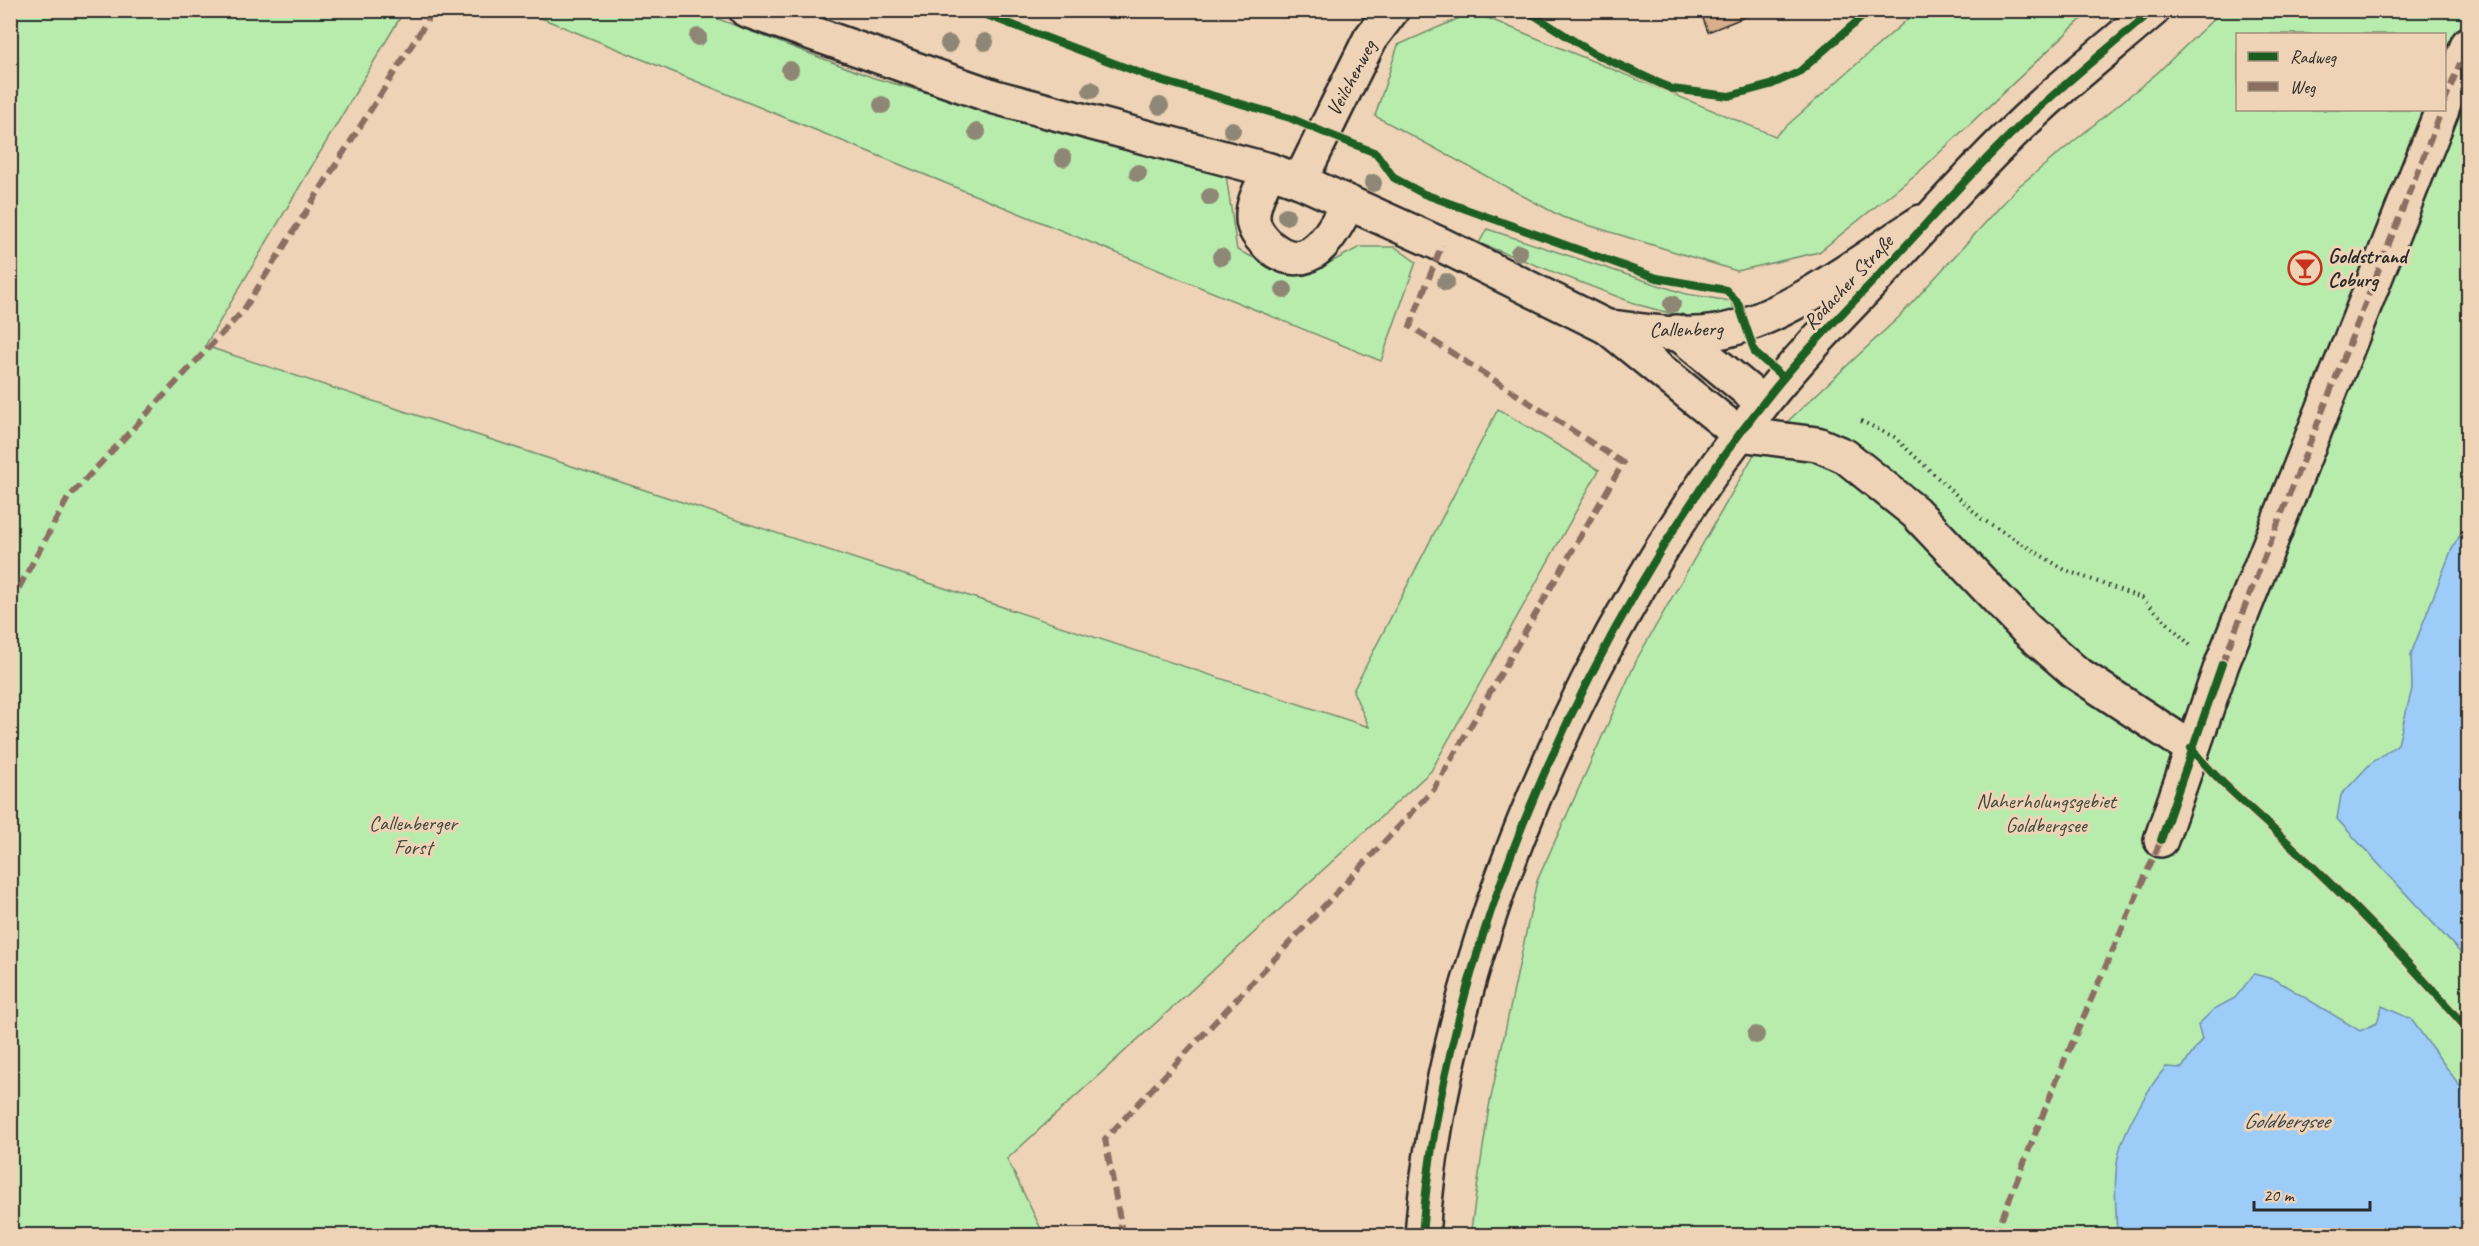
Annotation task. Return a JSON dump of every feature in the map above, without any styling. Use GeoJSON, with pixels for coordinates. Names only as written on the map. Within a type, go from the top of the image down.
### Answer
{"type":"FeatureCollection","features":[{"type":"Feature","properties":{"kind":"street"},"geometry":{"type":"LineString","coordinates":[[746,10],[995,97],[1269,170],[1300,181],[1462,255],[1607,327]]}},
{"type":"Feature","properties":{"kind":"street","name":"Veilchenweg"},"geometry":{"type":"LineString","coordinates":[[1300,181],[1370,39],[1392,10]]}},
{"type":"Feature","properties":{"kind":"street"},"geometry":{"type":"LineString","coordinates":[[1939,211],[2038,108],[2153,10]]}},
{"type":"Feature","properties":{"kind":"street"},"geometry":{"type":"LineString","coordinates":[[2446,101],[2469,44]]}},
{"type":"Feature","properties":{"kind":"street"},"geometry":{"type":"LineString","coordinates":[[2161,840],[2222,664],[2442,111]]}},
{"type":"Feature","properties":{"kind":"street"},"geometry":{"type":"LineString","coordinates":[[1269,170],[1253,209],[1253,221],[1259,236],[1276,252],[1294,258],[1310,254],[1321,247],[1331,237],[1348,203]]}},
{"type":"Feature","properties":{"kind":"street","name":"Callenberg"},"geometry":{"type":"LineString","coordinates":[[1607,327],[1716,332],[1746,325],[1783,310],[1939,211]]}},
{"type":"Feature","properties":{"kind":"street","name":"Rodacher Straße"},"geometry":{"type":"LineString","coordinates":[[1422,1236],[1436,1127],[1456,1027],[1484,935],[1519,838],[1552,758],[1637,591],[1670,533],[1739,434],[1784,377],[1939,211]]}},
{"type":"Feature","properties":{"kind":"street","name":"Callenberg"},"geometry":{"type":"LineString","coordinates":[[1607,327],[1739,434]]}},
{"type":"Feature","properties":{"kind":"street"},"geometry":{"type":"LineString","coordinates":[[1677,332],[1763,404]]}},
{"type":"Feature","properties":{"kind":"street"},"geometry":{"type":"LineString","coordinates":[[1739,434],[1817,444],[1845,456],[1916,512],[2026,629],[2075,672],[2191,748]]}},
{"type":"Feature","properties":{"kind":"path"},"geometry":{"type":"LineString","coordinates":[[1854,419],[1875,425],[1894,437],[1982,519],[2065,570],[2142,598],[2194,649],[2222,664]]}},
{"type":"Feature","properties":{"kind":"green space","name":"Callenberger Forst"},"geometry":{"type":"Polygon","coordinates":[[[10,11],[404,11],[205,346],[1369,727],[1353,691],[1498,409],[1599,470],[1431,771],[1007,1159],[1044,1235],[11,1235],[10,11]]]}},
{"type":"Feature","properties":{"kind":"green space"},"geometry":{"type":"Polygon","coordinates":[[[524,11],[697,11],[874,78],[1226,175],[1237,250],[1278,269],[1308,274],[1360,247],[1395,247],[1416,262],[1381,361],[524,11]]]}},
{"type":"Feature","properties":{"kind":"green space"},"geometry":{"type":"Polygon","coordinates":[[[1917,11],[2090,11],[1921,170],[1819,252],[1737,271],[1562,217],[1375,116],[1398,45],[1473,12],[1775,136],[1917,11]]]}},
{"type":"Feature","properties":{"kind":"green space","name":"Naherholungsgebiet Goldbergsee"},"geometry":{"type":"Polygon","coordinates":[[[2222,11],[2468,11],[2468,1235],[1470,1236],[1489,1107],[1537,881],[1638,657],[1756,451],[1899,317],[2019,186],[2156,74],[2222,11]]]}},
{"type":"Feature","properties":{"kind":"green space"},"geometry":{"type":"Polygon","coordinates":[[[1487,229],[1686,294],[1730,301],[1735,311],[1688,318],[1639,305],[1479,243],[1487,229]]]}},
{"type":"Feature","properties":{"kind":"water"},"geometry":{"type":"Polygon","coordinates":[[[2468,521],[2468,961],[2337,819],[2341,795],[2370,764],[2398,744],[2412,689],[2411,654],[2451,551],[2468,521]]]}},
{"type":"Feature","properties":{"kind":"water","name":"Goldbergsee"},"geometry":{"type":"Polygon","coordinates":[[[2254,974],[2276,980],[2360,1031],[2377,1023],[2382,1006],[2411,1019],[2468,1097],[2468,1235],[2117,1235],[2115,1194],[2117,1162],[2122,1142],[2132,1119],[2166,1067],[2182,1068],[2202,1039],[2198,1025],[2214,1009],[2235,998],[2254,974]]]}},
{"type":"Feature","properties":{"kind":"building"},"geometry":{"type":"Polygon","coordinates":[[[1700,10],[1762,10],[1708,32],[1700,10]]]}},
{"type":"Feature","properties":{"kind":"marked path"},"geometry":{"type":"LineString","coordinates":[[10,604],[68,498],[243,311],[434,10]]}},
{"type":"Feature","properties":{"kind":"marked path"},"geometry":{"type":"LineString","coordinates":[[2446,98],[2460,63]]}},
{"type":"Feature","properties":{"kind":"marked path"},"geometry":{"type":"LineString","coordinates":[[2222,664],[2442,111]]}},
{"type":"Feature","properties":{"kind":"marked path"},"geometry":{"type":"LineString","coordinates":[[1123,1236],[1105,1139],[1434,789],[1623,463],[1410,326],[1442,245]]}},
{"type":"Feature","properties":{"kind":"marked path"},"geometry":{"type":"LineString","coordinates":[[1995,1236],[2062,1066],[2161,840]]}},
{"type":"Feature","properties":{"kind":"cycle path"},"geometry":{"type":"LineString","coordinates":[[973,10],[1156,79],[1290,118],[1376,153],[1394,178],[1424,194],[1657,278],[1726,290],[1738,303],[1755,353],[1783,377]]}},
{"type":"Feature","properties":{"kind":"cycle path"},"geometry":{"type":"LineString","coordinates":[[1526,10],[1593,53],[1672,89],[1729,96],[1770,85],[1799,72],[1870,10]]}},
{"type":"Feature","properties":{"kind":"cycle path"},"geometry":{"type":"LineString","coordinates":[[1422,1236],[1435,1127],[1459,1017],[1493,905],[1535,795],[1584,688],[1640,586],[1700,490],[1777,385],[1805,353],[1999,146],[2055,94],[2153,10]]}},
{"type":"Feature","properties":{"kind":"cycle path"},"geometry":{"type":"LineString","coordinates":[[2161,840],[2222,664]]}},
{"type":"Feature","properties":{"kind":"cycle path"},"geometry":{"type":"LineString","coordinates":[[2191,748],[2225,785],[2356,910],[2468,1030]]}},
{"type":"Feature","properties":{"kind":"place","name":"Goldstrand Coburg"},"geometry":{"type":"Point","coordinates":[2305,268]}}]}
